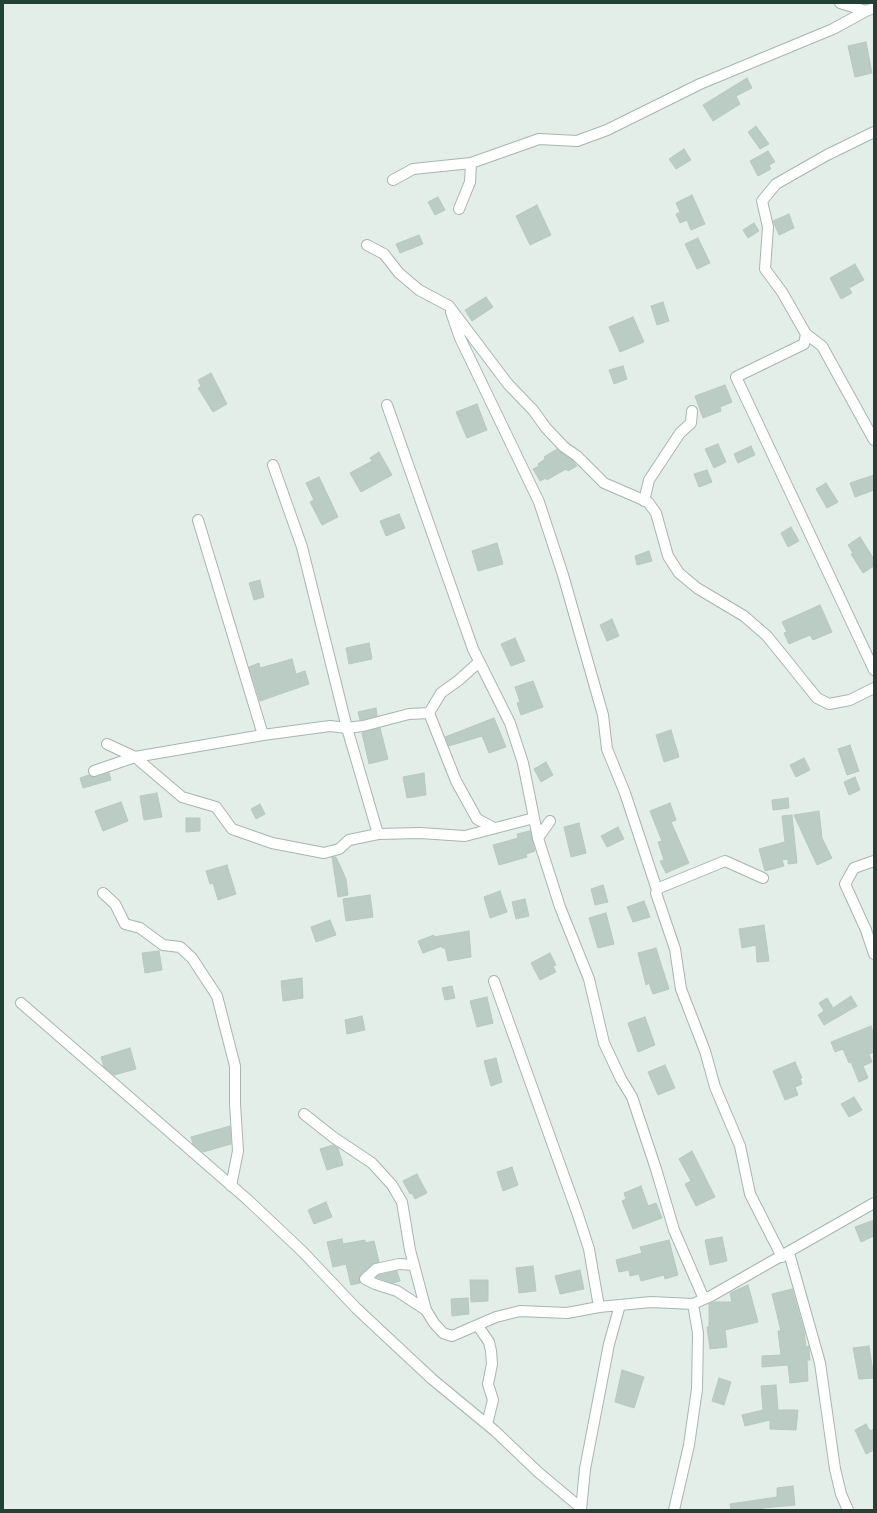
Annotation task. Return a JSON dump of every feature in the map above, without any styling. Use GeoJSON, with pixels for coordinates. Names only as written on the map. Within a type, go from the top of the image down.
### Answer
{"type":"FeatureCollection","features":[{"type":"Feature","properties":{"kind":"street"},"geometry":{"type":"LineString","coordinates":[[840,3],[870,10]]}},
{"type":"Feature","properties":{"kind":"street"},"geometry":{"type":"LineString","coordinates":[[394,180],[413,169],[471,163],[539,139],[577,141],[607,130],[700,84],[833,29],[870,10]]}},
{"type":"Feature","properties":{"kind":"street"},"geometry":{"type":"LineString","coordinates":[[874,132],[827,155],[776,184],[762,201],[768,227],[765,269],[782,292],[806,334],[822,346],[874,440]]}},
{"type":"Feature","properties":{"kind":"street"},"geometry":{"type":"LineString","coordinates":[[459,209],[470,182],[471,163]]}},
{"type":"Feature","properties":{"kind":"street"},"geometry":{"type":"LineString","coordinates":[[367,245],[384,254],[399,273],[419,290],[449,306],[508,384],[533,410],[550,433],[604,483],[648,502],[656,513],[668,556],[679,573],[697,588],[744,616],[767,636],[817,698],[829,704],[850,700],[874,688]]}},
{"type":"Feature","properties":{"kind":"street"},"geometry":{"type":"LineString","coordinates":[[449,306],[460,338],[539,502],[563,575],[601,708],[607,749],[625,793],[675,949],[681,989],[705,1051],[715,1087],[740,1146],[750,1194],[785,1255],[820,1363],[835,1469],[841,1494],[848,1510]]}},
{"type":"Feature","properties":{"kind":"street"},"geometry":{"type":"LineString","coordinates":[[806,334],[804,344],[736,377],[874,670]]}},
{"type":"Feature","properties":{"kind":"street"},"geometry":{"type":"LineString","coordinates":[[387,405],[449,584],[479,662],[510,723],[523,763],[538,838],[560,907],[589,979],[604,1043],[621,1079],[632,1097],[656,1169],[674,1230],[704,1299]]}},
{"type":"Feature","properties":{"kind":"street"},"geometry":{"type":"LineString","coordinates":[[644,501],[649,480],[680,433],[691,423],[692,411]]}},
{"type":"Feature","properties":{"kind":"street"},"geometry":{"type":"LineString","coordinates":[[273,465],[302,547],[347,728],[378,834]]}},
{"type":"Feature","properties":{"kind":"street"},"geometry":{"type":"LineString","coordinates":[[198,520],[263,735]]}},
{"type":"Feature","properties":{"kind":"street"},"geometry":{"type":"LineString","coordinates":[[429,713],[441,693],[459,680],[479,662]]}},
{"type":"Feature","properties":{"kind":"street"},"geometry":{"type":"LineString","coordinates":[[94,771],[136,758],[263,735],[330,726],[347,728],[363,726],[410,714],[429,713]]}},
{"type":"Feature","properties":{"kind":"street"},"geometry":{"type":"LineString","coordinates":[[429,713],[456,781],[477,819],[494,828]]}},
{"type":"Feature","properties":{"kind":"street"},"geometry":{"type":"LineString","coordinates":[[107,744],[136,758],[182,797],[216,807],[232,829],[272,843],[324,852],[339,849],[349,840],[378,834],[420,833],[465,836],[534,818]]}},
{"type":"Feature","properties":{"kind":"street"},"geometry":{"type":"LineString","coordinates":[[538,838],[550,821]]}},
{"type":"Feature","properties":{"kind":"street"},"geometry":{"type":"LineString","coordinates":[[657,890],[725,861],[763,878]]}},
{"type":"Feature","properties":{"kind":"street"},"geometry":{"type":"LineString","coordinates":[[874,861],[854,868],[845,884],[866,930],[874,954]]}},
{"type":"Feature","properties":{"kind":"street"},"geometry":{"type":"LineString","coordinates":[[103,893],[115,904],[125,924],[140,928],[163,945],[180,947],[192,958],[217,996],[235,1066],[234,1104],[238,1151],[231,1186]]}},
{"type":"Feature","properties":{"kind":"street"},"geometry":{"type":"LineString","coordinates":[[494,981],[589,1249],[599,1307]]}},
{"type":"Feature","properties":{"kind":"street"},"geometry":{"type":"LineString","coordinates":[[21,1003],[231,1186],[303,1252],[374,1324],[432,1379],[487,1424],[538,1472],[581,1509]]}},
{"type":"Feature","properties":{"kind":"street"},"geometry":{"type":"LineString","coordinates":[[304,1114],[333,1137],[372,1163],[392,1185],[402,1202],[414,1266],[426,1310],[434,1323],[443,1333],[452,1336],[496,1317],[520,1311],[567,1313],[599,1307],[651,1302],[693,1304],[785,1255],[874,1203]]}},
{"type":"Feature","properties":{"kind":"street"},"geometry":{"type":"LineString","coordinates":[[414,1266],[399,1264],[376,1269],[365,1278],[374,1284],[397,1291],[426,1310]]}},
{"type":"Feature","properties":{"kind":"street"},"geometry":{"type":"LineString","coordinates":[[674,1510],[688,1446],[697,1389],[698,1333],[693,1304]]}},
{"type":"Feature","properties":{"kind":"street"},"geometry":{"type":"LineString","coordinates":[[581,1509],[585,1469],[609,1344],[620,1305]]}},
{"type":"Feature","properties":{"kind":"street"},"geometry":{"type":"LineString","coordinates":[[478,1326],[489,1342],[491,1352],[492,1364],[488,1384],[493,1400],[487,1424]]}},
{"type":"Feature","properties":{"kind":"building"},"geometry":{"type":"Polygon","coordinates":[[[866,42],[872,73],[855,77],[848,46],[866,42]]]}},
{"type":"Feature","properties":{"kind":"building"},"geometry":{"type":"Polygon","coordinates":[[[747,78],[752,88],[736,96],[740,104],[713,121],[703,105],[747,78]]]}},
{"type":"Feature","properties":{"kind":"building"},"geometry":{"type":"Polygon","coordinates":[[[756,126],[769,144],[760,149],[748,132],[756,126]]]}},
{"type":"Feature","properties":{"kind":"building"},"geometry":{"type":"Polygon","coordinates":[[[684,149],[691,160],[676,169],[669,159],[684,149]]]}},
{"type":"Feature","properties":{"kind":"building"},"geometry":{"type":"Polygon","coordinates":[[[768,151],[775,162],[769,165],[771,169],[758,176],[750,161],[768,151]]]}},
{"type":"Feature","properties":{"kind":"building"},"geometry":{"type":"Polygon","coordinates":[[[692,195],[705,224],[691,230],[687,220],[680,223],[676,214],[680,212],[676,203],[692,195]]]}},
{"type":"Feature","properties":{"kind":"building"},"geometry":{"type":"Polygon","coordinates":[[[438,197],[445,210],[435,215],[428,202],[438,197]]]}},
{"type":"Feature","properties":{"kind":"building"},"geometry":{"type":"Polygon","coordinates":[[[537,205],[551,235],[530,245],[516,216],[537,205]]]}},
{"type":"Feature","properties":{"kind":"building"},"geometry":{"type":"Polygon","coordinates":[[[789,214],[794,228],[779,235],[773,221],[789,214]]]}},
{"type":"Feature","properties":{"kind":"building"},"geometry":{"type":"Polygon","coordinates":[[[754,223],[759,231],[748,238],[743,230],[754,223]]]}},
{"type":"Feature","properties":{"kind":"building"},"geometry":{"type":"Polygon","coordinates":[[[419,235],[423,244],[400,253],[396,244],[419,235]]]}},
{"type":"Feature","properties":{"kind":"building"},"geometry":{"type":"Polygon","coordinates":[[[698,238],[710,263],[697,269],[685,244],[698,238]]]}},
{"type":"Feature","properties":{"kind":"building"},"geometry":{"type":"Polygon","coordinates":[[[855,264],[864,280],[849,288],[852,293],[841,299],[830,278],[855,264]]]}},
{"type":"Feature","properties":{"kind":"building"},"geometry":{"type":"Polygon","coordinates":[[[486,297],[493,307],[472,321],[465,310],[486,297]]]}},
{"type":"Feature","properties":{"kind":"building"},"geometry":{"type":"Polygon","coordinates":[[[663,302],[669,321],[657,325],[651,306],[663,302]]]}},
{"type":"Feature","properties":{"kind":"building"},"geometry":{"type":"Polygon","coordinates":[[[633,317],[644,342],[620,352],[609,327],[633,317]]]}},
{"type":"Feature","properties":{"kind":"building"},"geometry":{"type":"Polygon","coordinates":[[[623,366],[627,379],[614,384],[609,370],[623,366]]]}},
{"type":"Feature","properties":{"kind":"building"},"geometry":{"type":"Polygon","coordinates":[[[211,373],[227,404],[213,412],[198,388],[201,386],[198,380],[211,373]]]}},
{"type":"Feature","properties":{"kind":"building"},"geometry":{"type":"Polygon","coordinates":[[[725,385],[732,402],[720,407],[721,411],[703,418],[695,396],[725,385]]]}},
{"type":"Feature","properties":{"kind":"building"},"geometry":{"type":"Polygon","coordinates":[[[477,404],[487,430],[467,438],[456,412],[477,404]]]}},
{"type":"Feature","properties":{"kind":"building"},"geometry":{"type":"Polygon","coordinates":[[[718,444],[726,462],[714,468],[705,449],[718,444]]]}},
{"type":"Feature","properties":{"kind":"building"},"geometry":{"type":"Polygon","coordinates":[[[751,446],[755,455],[738,463],[734,454],[751,446]]]}},
{"type":"Feature","properties":{"kind":"building"},"geometry":{"type":"Polygon","coordinates":[[[557,449],[573,461],[577,466],[568,471],[566,469],[547,480],[546,478],[540,481],[533,469],[539,466],[538,464],[545,459],[544,457],[557,449]]]}},
{"type":"Feature","properties":{"kind":"building"},"geometry":{"type":"Polygon","coordinates":[[[379,452],[392,475],[361,492],[350,473],[372,461],[370,458],[379,452]]]}},
{"type":"Feature","properties":{"kind":"building"},"geometry":{"type":"Polygon","coordinates":[[[707,470],[712,482],[699,487],[694,474],[707,470]]]}},
{"type":"Feature","properties":{"kind":"building"},"geometry":{"type":"Polygon","coordinates":[[[874,475],[874,490],[855,497],[850,483],[874,475]]]}},
{"type":"Feature","properties":{"kind":"building"},"geometry":{"type":"Polygon","coordinates":[[[319,477],[338,517],[322,525],[310,502],[314,500],[306,483],[319,477]]]}},
{"type":"Feature","properties":{"kind":"building"},"geometry":{"type":"Polygon","coordinates":[[[826,483],[838,502],[827,508],[816,489],[826,483]]]}},
{"type":"Feature","properties":{"kind":"building"},"geometry":{"type":"Polygon","coordinates":[[[399,514],[405,528],[386,536],[380,521],[399,514]]]}},
{"type":"Feature","properties":{"kind":"building"},"geometry":{"type":"Polygon","coordinates":[[[791,527],[799,541],[788,547],[781,533],[791,527]]]}},
{"type":"Feature","properties":{"kind":"building"},"geometry":{"type":"Polygon","coordinates":[[[860,537],[874,559],[874,566],[863,573],[851,554],[853,553],[848,545],[860,537]]]}},
{"type":"Feature","properties":{"kind":"building"},"geometry":{"type":"Polygon","coordinates":[[[497,543],[503,564],[478,571],[472,551],[497,543]]]}},
{"type":"Feature","properties":{"kind":"building"},"geometry":{"type":"Polygon","coordinates":[[[649,551],[652,561],[637,565],[635,556],[649,551]]]}},
{"type":"Feature","properties":{"kind":"building"},"geometry":{"type":"Polygon","coordinates":[[[260,580],[264,597],[254,600],[249,583],[260,580]]]}},
{"type":"Feature","properties":{"kind":"building"},"geometry":{"type":"Polygon","coordinates":[[[820,605],[832,632],[813,640],[810,635],[789,644],[784,633],[787,632],[782,622],[820,605]]]}},
{"type":"Feature","properties":{"kind":"building"},"geometry":{"type":"Polygon","coordinates":[[[612,619],[619,636],[607,641],[600,625],[612,619]]]}},
{"type":"Feature","properties":{"kind":"building"},"geometry":{"type":"Polygon","coordinates":[[[515,638],[525,661],[511,666],[501,644],[515,638]]]}},
{"type":"Feature","properties":{"kind":"building"},"geometry":{"type":"Polygon","coordinates":[[[369,643],[372,659],[349,664],[346,648],[369,643]]]}},
{"type":"Feature","properties":{"kind":"building"},"geometry":{"type":"Polygon","coordinates":[[[292,659],[296,674],[305,671],[309,684],[260,701],[249,667],[259,663],[260,668],[292,659]]]}},
{"type":"Feature","properties":{"kind":"building"},"geometry":{"type":"Polygon","coordinates":[[[533,681],[543,707],[521,715],[517,703],[520,702],[515,687],[533,681]]]}},
{"type":"Feature","properties":{"kind":"building"},"geometry":{"type":"Polygon","coordinates":[[[376,708],[377,716],[360,720],[358,712],[376,708]]]}},
{"type":"Feature","properties":{"kind":"building"},"geometry":{"type":"Polygon","coordinates":[[[494,718],[506,747],[489,753],[482,736],[449,746],[445,737],[494,718]]]}},
{"type":"Feature","properties":{"kind":"building"},"geometry":{"type":"Polygon","coordinates":[[[380,728],[388,759],[369,764],[362,733],[380,728]]]}},
{"type":"Feature","properties":{"kind":"building"},"geometry":{"type":"Polygon","coordinates":[[[671,730],[679,757],[664,762],[656,735],[671,730]]]}},
{"type":"Feature","properties":{"kind":"building"},"geometry":{"type":"Polygon","coordinates":[[[850,745],[859,771],[847,775],[838,749],[850,745]]]}},
{"type":"Feature","properties":{"kind":"building"},"geometry":{"type":"Polygon","coordinates":[[[804,758],[810,770],[796,777],[790,765],[804,758]]]}},
{"type":"Feature","properties":{"kind":"building"},"geometry":{"type":"Polygon","coordinates":[[[546,762],[553,775],[541,782],[534,769],[546,762]]]}},
{"type":"Feature","properties":{"kind":"building"},"geometry":{"type":"Polygon","coordinates":[[[109,773],[111,780],[83,788],[80,778],[89,775],[96,777],[109,773]]]}},
{"type":"Feature","properties":{"kind":"building"},"geometry":{"type":"Polygon","coordinates":[[[424,773],[426,795],[407,798],[403,777],[424,773]]]}},
{"type":"Feature","properties":{"kind":"building"},"geometry":{"type":"Polygon","coordinates":[[[855,777],[860,790],[849,795],[844,782],[855,777]]]}},
{"type":"Feature","properties":{"kind":"building"},"geometry":{"type":"Polygon","coordinates":[[[157,793],[162,817],[144,820],[140,796],[157,793]]]}},
{"type":"Feature","properties":{"kind":"building"},"geometry":{"type":"Polygon","coordinates":[[[788,798],[789,808],[773,810],[772,800],[788,798]]]}},
{"type":"Feature","properties":{"kind":"building"},"geometry":{"type":"Polygon","coordinates":[[[121,802],[128,821],[103,831],[95,811],[121,802]]]}},
{"type":"Feature","properties":{"kind":"building"},"geometry":{"type":"Polygon","coordinates":[[[670,803],[676,820],[671,822],[689,863],[666,873],[660,861],[664,860],[658,842],[662,841],[650,811],[670,803]]]}},
{"type":"Feature","properties":{"kind":"building"},"geometry":{"type":"Polygon","coordinates":[[[260,804],[265,814],[256,819],[251,809],[260,804]]]}},
{"type":"Feature","properties":{"kind":"building"},"geometry":{"type":"Polygon","coordinates":[[[819,811],[822,838],[832,858],[817,865],[794,815],[819,811]]]}},
{"type":"Feature","properties":{"kind":"building"},"geometry":{"type":"Polygon","coordinates":[[[792,815],[797,863],[788,864],[788,859],[782,860],[784,866],[765,871],[759,849],[785,842],[782,816],[792,815]]]}},
{"type":"Feature","properties":{"kind":"building"},"geometry":{"type":"Polygon","coordinates":[[[186,818],[200,818],[200,831],[186,832],[186,818]]]}},
{"type":"Feature","properties":{"kind":"building"},"geometry":{"type":"Polygon","coordinates":[[[579,823],[586,853],[571,857],[564,827],[579,823]]]}},
{"type":"Feature","properties":{"kind":"building"},"geometry":{"type":"Polygon","coordinates":[[[618,827],[624,839],[607,847],[601,836],[618,827]]]}},
{"type":"Feature","properties":{"kind":"building"},"geometry":{"type":"Polygon","coordinates":[[[530,831],[535,851],[526,854],[527,857],[499,865],[493,845],[518,838],[517,834],[530,831]]]}},
{"type":"Feature","properties":{"kind":"building"},"geometry":{"type":"Polygon","coordinates":[[[332,857],[336,857],[346,879],[348,895],[338,897],[332,857]]]}},
{"type":"Feature","properties":{"kind":"building"},"geometry":{"type":"Polygon","coordinates":[[[227,865],[236,894],[218,900],[213,883],[210,884],[206,871],[227,865]]]}},
{"type":"Feature","properties":{"kind":"building"},"geometry":{"type":"Polygon","coordinates":[[[603,885],[608,902],[595,905],[591,889],[603,885]]]}},
{"type":"Feature","properties":{"kind":"building"},"geometry":{"type":"Polygon","coordinates":[[[500,891],[507,912],[490,918],[484,897],[500,891]]]}},
{"type":"Feature","properties":{"kind":"building"},"geometry":{"type":"Polygon","coordinates":[[[370,895],[373,917],[346,921],[343,899],[370,895]]]}},
{"type":"Feature","properties":{"kind":"building"},"geometry":{"type":"Polygon","coordinates":[[[525,899],[529,916],[516,919],[512,902],[525,899]]]}},
{"type":"Feature","properties":{"kind":"building"},"geometry":{"type":"Polygon","coordinates":[[[644,901],[650,917],[633,922],[627,907],[644,901]]]}},
{"type":"Feature","properties":{"kind":"building"},"geometry":{"type":"Polygon","coordinates":[[[606,913],[614,944],[598,948],[589,918],[606,913]]]}},
{"type":"Feature","properties":{"kind":"building"},"geometry":{"type":"Polygon","coordinates":[[[330,920],[336,935],[316,942],[311,927],[330,920]]]}},
{"type":"Feature","properties":{"kind":"building"},"geometry":{"type":"Polygon","coordinates":[[[764,925],[769,961],[757,962],[756,945],[742,948],[739,929],[764,925]]]}},
{"type":"Feature","properties":{"kind":"building"},"geometry":{"type":"Polygon","coordinates":[[[469,931],[471,957],[448,961],[445,948],[442,948],[442,946],[423,953],[418,941],[434,935],[434,937],[469,931]]]}},
{"type":"Feature","properties":{"kind":"building"},"geometry":{"type":"Polygon","coordinates":[[[656,948],[669,989],[653,994],[649,983],[646,985],[638,953],[656,948]]]}},
{"type":"Feature","properties":{"kind":"building"},"geometry":{"type":"Polygon","coordinates":[[[159,951],[162,970],[145,973],[142,953],[159,951]]]}},
{"type":"Feature","properties":{"kind":"building"},"geometry":{"type":"Polygon","coordinates":[[[550,953],[556,965],[553,966],[556,972],[540,980],[531,963],[550,953]]]}},
{"type":"Feature","properties":{"kind":"building"},"geometry":{"type":"Polygon","coordinates":[[[302,978],[303,998],[283,1001],[281,981],[302,978]]]}},
{"type":"Feature","properties":{"kind":"building"},"geometry":{"type":"Polygon","coordinates":[[[452,986],[455,998],[445,1000],[442,988],[452,986]]]}},
{"type":"Feature","properties":{"kind":"building"},"geometry":{"type":"Polygon","coordinates":[[[851,996],[857,1006],[824,1025],[818,1015],[824,1011],[819,1003],[827,998],[833,1008],[851,996]]]}},
{"type":"Feature","properties":{"kind":"building"},"geometry":{"type":"Polygon","coordinates":[[[487,997],[493,1023],[477,1027],[470,1001],[487,997]]]}},
{"type":"Feature","properties":{"kind":"building"},"geometry":{"type":"Polygon","coordinates":[[[362,1016],[365,1030],[347,1034],[345,1020],[362,1016]]]}},
{"type":"Feature","properties":{"kind":"building"},"geometry":{"type":"Polygon","coordinates":[[[645,1017],[655,1045],[638,1052],[628,1023],[645,1017]]]}},
{"type":"Feature","properties":{"kind":"building"},"geometry":{"type":"Polygon","coordinates":[[[871,1026],[874,1034],[874,1052],[869,1054],[872,1062],[863,1066],[868,1078],[859,1082],[851,1062],[849,1063],[843,1049],[835,1052],[831,1042],[871,1026]]]}},
{"type":"Feature","properties":{"kind":"building"},"geometry":{"type":"Polygon","coordinates":[[[130,1048],[136,1069],[114,1075],[104,1067],[101,1057],[130,1048]]]}},
{"type":"Feature","properties":{"kind":"building"},"geometry":{"type":"Polygon","coordinates":[[[496,1058],[502,1082],[491,1086],[484,1061],[496,1058]]]}},
{"type":"Feature","properties":{"kind":"building"},"geometry":{"type":"Polygon","coordinates":[[[795,1062],[802,1078],[800,1078],[802,1084],[795,1087],[798,1095],[785,1100],[773,1071],[795,1062]]]}},
{"type":"Feature","properties":{"kind":"building"},"geometry":{"type":"Polygon","coordinates":[[[665,1065],[675,1088],[658,1095],[648,1072],[665,1065]]]}},
{"type":"Feature","properties":{"kind":"building"},"geometry":{"type":"Polygon","coordinates":[[[854,1097],[862,1110],[849,1117],[841,1104],[854,1097]]]}},
{"type":"Feature","properties":{"kind":"building"},"geometry":{"type":"Polygon","coordinates":[[[230,1126],[231,1144],[203,1152],[193,1144],[191,1137],[230,1126]]]}},
{"type":"Feature","properties":{"kind":"building"},"geometry":{"type":"Polygon","coordinates":[[[333,1145],[338,1148],[343,1165],[327,1170],[320,1149],[333,1145]]]}},
{"type":"Feature","properties":{"kind":"building"},"geometry":{"type":"Polygon","coordinates":[[[692,1151],[715,1197],[696,1206],[685,1184],[691,1181],[679,1159],[692,1151]]]}},
{"type":"Feature","properties":{"kind":"building"},"geometry":{"type":"Polygon","coordinates":[[[512,1167],[518,1185],[503,1191],[497,1172],[512,1167]]]}},
{"type":"Feature","properties":{"kind":"building"},"geometry":{"type":"Polygon","coordinates":[[[417,1174],[427,1193],[415,1199],[412,1193],[410,1194],[403,1181],[417,1174]]]}},
{"type":"Feature","properties":{"kind":"building"},"geometry":{"type":"Polygon","coordinates":[[[641,1186],[648,1206],[656,1203],[662,1218],[633,1229],[622,1201],[626,1199],[624,1193],[641,1186]]]}},
{"type":"Feature","properties":{"kind":"building"},"geometry":{"type":"Polygon","coordinates":[[[326,1202],[332,1217],[314,1224],[308,1210],[326,1202]]]}},
{"type":"Feature","properties":{"kind":"building"},"geometry":{"type":"Polygon","coordinates":[[[874,1220],[874,1236],[861,1242],[855,1227],[874,1220]]]}},
{"type":"Feature","properties":{"kind":"building"},"geometry":{"type":"Polygon","coordinates":[[[722,1237],[727,1261],[710,1265],[705,1240],[722,1237]]]}},
{"type":"Feature","properties":{"kind":"building"},"geometry":{"type":"Polygon","coordinates":[[[342,1239],[343,1244],[365,1240],[365,1243],[374,1241],[379,1262],[372,1264],[361,1274],[359,1280],[360,1283],[351,1285],[346,1264],[333,1267],[327,1242],[342,1239]]]}},
{"type":"Feature","properties":{"kind":"building"},"geometry":{"type":"Polygon","coordinates":[[[669,1240],[678,1275],[665,1279],[664,1275],[641,1281],[639,1274],[630,1276],[629,1270],[619,1272],[616,1260],[642,1253],[640,1247],[669,1240]]]}},
{"type":"Feature","properties":{"kind":"building"},"geometry":{"type":"Polygon","coordinates":[[[533,1266],[536,1291],[519,1293],[516,1268],[533,1266]]]}},
{"type":"Feature","properties":{"kind":"building"},"geometry":{"type":"Polygon","coordinates":[[[580,1270],[584,1289],[560,1294],[555,1276],[580,1270]]]}},
{"type":"Feature","properties":{"kind":"building"},"geometry":{"type":"Polygon","coordinates":[[[397,1271],[400,1281],[393,1283],[376,1277],[379,1275],[397,1271]]]}},
{"type":"Feature","properties":{"kind":"building"},"geometry":{"type":"Polygon","coordinates":[[[470,1280],[488,1280],[488,1301],[471,1302],[470,1280]]]}},
{"type":"Feature","properties":{"kind":"building"},"geometry":{"type":"Polygon","coordinates":[[[748,1285],[758,1322],[725,1330],[727,1347],[710,1349],[707,1327],[709,1327],[709,1304],[714,1302],[732,1302],[730,1293],[748,1285]]]}},
{"type":"Feature","properties":{"kind":"building"},"geometry":{"type":"Polygon","coordinates":[[[792,1289],[804,1331],[806,1347],[809,1346],[810,1360],[807,1360],[808,1381],[790,1383],[788,1365],[762,1367],[762,1356],[781,1355],[778,1331],[781,1331],[772,1294],[792,1289]]]}},
{"type":"Feature","properties":{"kind":"building"},"geometry":{"type":"Polygon","coordinates":[[[468,1298],[469,1314],[452,1316],[451,1299],[468,1298]]]}},
{"type":"Feature","properties":{"kind":"building"},"geometry":{"type":"Polygon","coordinates":[[[869,1346],[874,1378],[859,1379],[853,1348],[869,1346]]]}},
{"type":"Feature","properties":{"kind":"building"},"geometry":{"type":"Polygon","coordinates":[[[622,1370],[644,1377],[634,1408],[615,1402],[622,1370]]]}},
{"type":"Feature","properties":{"kind":"building"},"geometry":{"type":"Polygon","coordinates":[[[719,1378],[731,1382],[724,1405],[712,1401],[719,1378]]]}},
{"type":"Feature","properties":{"kind":"building"},"geometry":{"type":"Polygon","coordinates":[[[776,1385],[778,1410],[798,1410],[796,1430],[770,1429],[770,1420],[745,1426],[742,1415],[763,1410],[761,1386],[776,1385]]]}},
{"type":"Feature","properties":{"kind":"building"},"geometry":{"type":"Polygon","coordinates":[[[866,1424],[870,1431],[874,1429],[874,1450],[866,1454],[855,1430],[866,1424]]]}},
{"type":"Feature","properties":{"kind":"building"},"geometry":{"type":"Polygon","coordinates":[[[793,1486],[795,1505],[763,1508],[763,1510],[731,1510],[730,1504],[777,1497],[777,1488],[793,1486]]]}}]}
